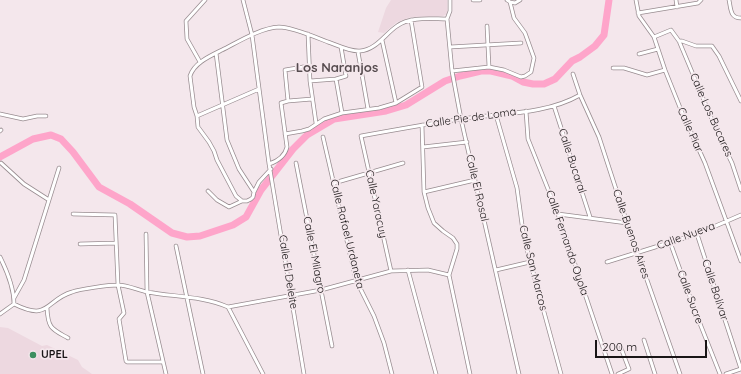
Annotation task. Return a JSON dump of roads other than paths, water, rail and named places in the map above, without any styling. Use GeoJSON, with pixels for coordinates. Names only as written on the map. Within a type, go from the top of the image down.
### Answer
{"type":"FeatureCollection","features":[{"type":"Feature","properties":{"kind":"street"},"geometry":{"type":"LineString","coordinates":[[200,62],[187,39],[186,21],[205,0]]}},
{"type":"Feature","properties":{"kind":"street","name":"Calle El Deleite"},"geometry":{"type":"LineString","coordinates":[[243,0],[252,35],[272,178],[304,374]]}},
{"type":"Feature","properties":{"kind":"street","name":"Calle El Rosal"},"geometry":{"type":"LineString","coordinates":[[450,0],[450,11],[447,19],[452,71],[461,119],[519,374]]}},
{"type":"Feature","properties":{"kind":"street"},"geometry":{"type":"LineString","coordinates":[[473,0],[480,0]]}},
{"type":"Feature","properties":{"kind":"street"},"geometry":{"type":"LineString","coordinates":[[509,1],[515,3],[520,0]]}},
{"type":"Feature","properties":{"kind":"street","name":"Calle Piar"},"geometry":{"type":"LineString","coordinates":[[636,0],[638,12],[654,37],[665,70],[705,163],[741,261]]}},
{"type":"Feature","properties":{"kind":"street"},"geometry":{"type":"LineString","coordinates":[[676,0],[677,7]]}},
{"type":"Feature","properties":{"kind":"street"},"geometry":{"type":"LineString","coordinates":[[729,0],[732,15],[736,18],[741,18]]}},
{"type":"Feature","properties":{"kind":"street"},"geometry":{"type":"LineString","coordinates":[[452,71],[489,66],[521,77],[531,72],[534,58],[525,33],[514,18],[509,1]]}},
{"type":"Feature","properties":{"kind":"street"},"geometry":{"type":"LineString","coordinates":[[638,12],[677,7],[701,1]]}},
{"type":"Feature","properties":{"kind":"street"},"geometry":{"type":"LineString","coordinates":[[242,201],[236,196],[217,160],[214,151],[198,127],[190,76],[200,62],[252,35],[280,27],[308,34],[358,52],[366,51],[382,40],[397,25],[411,20],[447,19]]}},
{"type":"Feature","properties":{"kind":"street"},"geometry":{"type":"LineString","coordinates":[[285,134],[309,129],[324,118],[342,113],[379,108],[396,103],[422,87],[411,20]]}},
{"type":"Feature","properties":{"kind":"street"},"geometry":{"type":"LineString","coordinates":[[487,26],[489,66]]}},
{"type":"Feature","properties":{"kind":"street"},"geometry":{"type":"LineString","coordinates":[[654,37],[671,30],[679,41],[696,46],[712,46],[719,56],[741,101]]}},
{"type":"Feature","properties":{"kind":"street"},"geometry":{"type":"LineString","coordinates":[[308,34],[310,81],[316,123]]}},
{"type":"Feature","properties":{"kind":"street"},"geometry":{"type":"LineString","coordinates":[[382,40],[396,103]]}},
{"type":"Feature","properties":{"kind":"street","name":"Calle Los Bucares"},"geometry":{"type":"LineString","coordinates":[[679,41],[718,134],[732,163],[741,190]]}},
{"type":"Feature","properties":{"kind":"street"},"geometry":{"type":"LineString","coordinates":[[450,47],[521,43]]}},
{"type":"Feature","properties":{"kind":"street"},"geometry":{"type":"LineString","coordinates":[[310,81],[336,79],[346,76],[341,47]]}},
{"type":"Feature","properties":{"kind":"street"},"geometry":{"type":"LineString","coordinates":[[639,54],[658,49]]}},
{"type":"Feature","properties":{"kind":"street"},"geometry":{"type":"LineString","coordinates":[[358,52],[368,109]]}},
{"type":"Feature","properties":{"kind":"street"},"geometry":{"type":"LineString","coordinates":[[216,53],[227,140],[239,169],[254,192]]}},
{"type":"Feature","properties":{"kind":"street"},"geometry":{"type":"LineString","coordinates":[[288,101],[285,70],[309,66]]}},
{"type":"Feature","properties":{"kind":"street"},"geometry":{"type":"LineString","coordinates":[[613,68],[624,68],[647,75],[665,70]]}},
{"type":"Feature","properties":{"kind":"street","name":"Calle Buenos Aires"},"geometry":{"type":"LineString","coordinates":[[573,74],[580,95],[599,137],[627,223],[680,374]]}},
{"type":"Feature","properties":{"kind":"street"},"geometry":{"type":"LineString","coordinates":[[336,79],[342,113]]}},
{"type":"Feature","properties":{"kind":"street"},"geometry":{"type":"LineString","coordinates":[[197,116],[259,89]]}},
{"type":"Feature","properties":{"kind":"street","name":"Calle Pie de Loma"},"geometry":{"type":"LineString","coordinates":[[361,136],[422,125],[554,106],[580,95]]}},
{"type":"Feature","properties":{"kind":"street"},"geometry":{"type":"LineString","coordinates":[[270,164],[277,161],[286,153],[287,147],[281,104],[282,102],[312,99]]}},
{"type":"Feature","properties":{"kind":"street","name":"Calle Bucaral"},"geometry":{"type":"LineString","coordinates":[[554,106],[590,217]]}},
{"type":"Feature","properties":{"kind":"street","name":"Calle Fernando Oyola"},"geometry":{"type":"LineString","coordinates":[[526,111],[528,139],[558,214],[612,374]]}},
{"type":"Feature","properties":{"kind":"street"},"geometry":{"type":"LineString","coordinates":[[0,114],[23,119],[46,116]]}},
{"type":"Feature","properties":{"kind":"street","name":"Calle San Marcos"},"geometry":{"type":"LineString","coordinates":[[496,115],[517,188],[524,239],[561,374]]}},
{"type":"Feature","properties":{"kind":"street"},"geometry":{"type":"LineString","coordinates":[[422,125],[424,192],[428,208],[434,223],[453,238],[457,244],[457,249],[449,275],[470,374]]}},
{"type":"Feature","properties":{"kind":"street","name":"Calle Yaracuy"},"geometry":{"type":"LineString","coordinates":[[361,136],[391,271]]}},
{"type":"Feature","properties":{"kind":"street","name":"Calle Rafael Urdaneta"},"geometry":{"type":"LineString","coordinates":[[323,137],[356,280],[374,316],[384,343],[392,374]]}},
{"type":"Feature","properties":{"kind":"street"},"geometry":{"type":"LineString","coordinates":[[422,147],[467,142]]}},
{"type":"Feature","properties":{"kind":"street"},"geometry":{"type":"LineString","coordinates":[[1,163],[24,184],[49,200]]}},
{"type":"Feature","properties":{"kind":"street","name":"Calle El Milagro"},"geometry":{"type":"LineString","coordinates":[[296,163],[332,346]]}},
{"type":"Feature","properties":{"kind":"street"},"geometry":{"type":"LineString","coordinates":[[334,183],[403,163]]}},
{"type":"Feature","properties":{"kind":"street"},"geometry":{"type":"LineString","coordinates":[[14,298],[24,280],[58,168]]}},
{"type":"Feature","properties":{"kind":"street"},"geometry":{"type":"LineString","coordinates":[[208,191],[217,200],[229,207],[242,201],[246,202],[253,197],[258,182],[271,171]]}},
{"type":"Feature","properties":{"kind":"street"},"geometry":{"type":"LineString","coordinates":[[424,192],[475,180]]}},
{"type":"Feature","properties":{"kind":"street"},"geometry":{"type":"LineString","coordinates":[[74,214],[115,216],[118,285],[124,313],[119,319],[126,361],[163,362]]}},
{"type":"Feature","properties":{"kind":"street"},"geometry":{"type":"LineString","coordinates":[[558,214],[627,223]]}},
{"type":"Feature","properties":{"kind":"street","name":"Calle Nueva"},"geometry":{"type":"LineString","coordinates":[[607,262],[697,234],[741,215]]}},
{"type":"Feature","properties":{"kind":"street"},"geometry":{"type":"LineString","coordinates":[[146,234],[147,292],[166,374]]}},
{"type":"Feature","properties":{"kind":"street","name":"Calle Bolívar"},"geometry":{"type":"LineString","coordinates":[[697,234],[741,369]]}},
{"type":"Feature","properties":{"kind":"street","name":"Calle Sucre"},"geometry":{"type":"LineString","coordinates":[[670,242],[720,374]]}},
{"type":"Feature","properties":{"kind":"street"},"geometry":{"type":"LineString","coordinates":[[80,244],[116,243]]}},
{"type":"Feature","properties":{"kind":"street"},"geometry":{"type":"LineString","coordinates":[[176,246],[203,374]]}},
{"type":"Feature","properties":{"kind":"street"},"geometry":{"type":"LineString","coordinates":[[0,257],[7,271],[14,298],[14,304]]}},
{"type":"Feature","properties":{"kind":"street"},"geometry":{"type":"LineString","coordinates":[[496,270],[530,262]]}},
{"type":"Feature","properties":{"kind":"street"},"geometry":{"type":"LineString","coordinates":[[408,270],[436,374]]}},
{"type":"Feature","properties":{"kind":"street"},"geometry":{"type":"LineString","coordinates":[[14,304],[24,309],[35,311],[47,308],[72,292],[118,285],[147,292],[214,301],[228,307],[321,290],[391,271],[428,270],[449,275]]}},
{"type":"Feature","properties":{"kind":"street"},"geometry":{"type":"LineString","coordinates":[[0,314],[14,304]]}},
{"type":"Feature","properties":{"kind":"street"},"geometry":{"type":"LineString","coordinates":[[228,307],[263,374]]}},
{"type":"Feature","properties":{"kind":"street"},"geometry":{"type":"LineString","coordinates":[[47,308],[48,321],[51,327],[68,338]]}},
{"type":"Feature","properties":{"kind":"street"},"geometry":{"type":"LineString","coordinates":[[644,340],[655,374]]}},
{"type":"Feature","properties":{"kind":"street"},"geometry":{"type":"LineString","coordinates":[[618,374],[629,369],[621,348]]}},
{"type":"Feature","properties":{"kind":"street"},"geometry":{"type":"LineString","coordinates":[[726,374],[741,369]]}},
{"type":"Feature","properties":{"kind":"waterway"},"geometry":{"type":"LineString","coordinates":[[0,157],[33,139],[51,135],[61,139],[73,152],[99,187],[130,204],[172,233],[187,237],[200,236],[233,225],[246,217],[261,190],[293,149],[307,135],[334,119],[386,111],[406,105],[445,81],[481,71],[491,71],[512,76],[523,82],[533,84],[544,84],[555,79],[572,61],[595,46],[604,35],[609,0]]}},
{"type":"Feature","properties":{"kind":"place","name":"UPEL"},"geometry":{"type":"Point","coordinates":[33,355]}},
{"type":"Feature","properties":{"kind":"district","name":"Los Naranjos"},"geometry":{"type":"Point","coordinates":[337,68]}}]}
